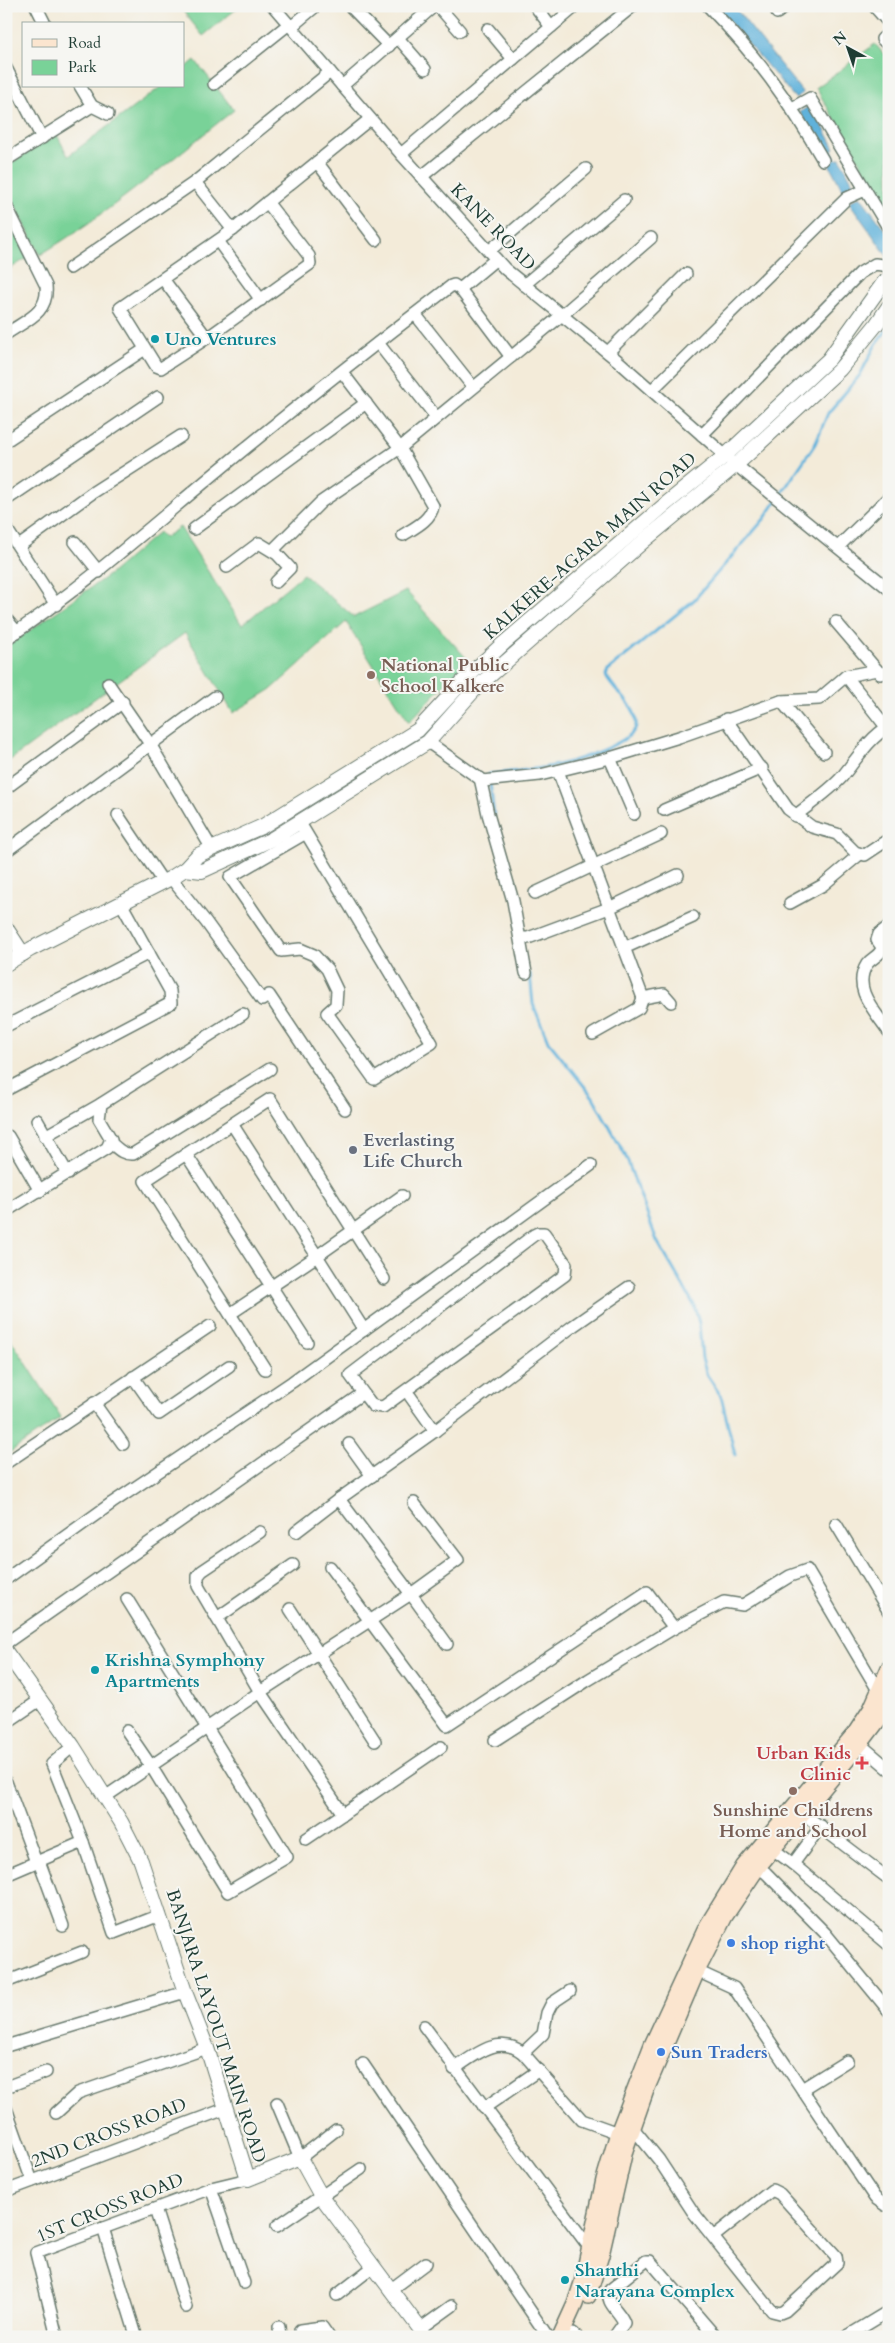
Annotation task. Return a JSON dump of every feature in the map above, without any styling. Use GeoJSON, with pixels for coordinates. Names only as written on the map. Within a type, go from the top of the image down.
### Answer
{"type":"FeatureCollection","features":[{"type":"Feature","properties":{"kind":"main road"},"geometry":{"type":"LineString","coordinates":[[570,2336],[596,2254],[625,2150],[707,1926],[721,1900],[744,1866],[860,1744],[878,1719],[885,1695],[889,1668]]}},
{"type":"Feature","properties":{"kind":"main road"},"geometry":{"type":"LineString","coordinates":[[596,2254],[604,2180],[618,2134],[652,2045],[692,1971],[725,1916],[758,1868],[774,1850],[798,1810],[885,1695]]}},
{"type":"Feature","properties":{"kind":"street"},"geometry":{"type":"LineString","coordinates":[[36,6],[45,22]]}},
{"type":"Feature","properties":{"kind":"street","name":"KANE ROAD"},"geometry":{"type":"LineString","coordinates":[[273,6],[421,177],[492,255],[524,285],[608,352],[736,465],[889,588]]}},
{"type":"Feature","properties":{"kind":"street"},"geometry":{"type":"LineString","coordinates":[[214,84],[316,6]]}},
{"type":"Feature","properties":{"kind":"street"},"geometry":{"type":"LineString","coordinates":[[350,6],[389,46]]}},
{"type":"Feature","properties":{"kind":"street"},"geometry":{"type":"LineString","coordinates":[[342,86],[436,6],[460,32]]}},
{"type":"Feature","properties":{"kind":"street"},"geometry":{"type":"LineString","coordinates":[[535,6],[551,27]]}},
{"type":"Feature","properties":{"kind":"street"},"geometry":{"type":"LineString","coordinates":[[401,154],[576,6]]}},
{"type":"Feature","properties":{"kind":"street"},"geometry":{"type":"LineString","coordinates":[[421,177],[633,6]]}},
{"type":"Feature","properties":{"kind":"street"},"geometry":{"type":"LineString","coordinates":[[708,6],[744,44],[792,108],[823,160]]}},
{"type":"Feature","properties":{"kind":"street"},"geometry":{"type":"LineString","coordinates":[[874,6],[889,23]]}},
{"type":"Feature","properties":{"kind":"street"},"geometry":{"type":"LineString","coordinates":[[488,29],[513,59]]}},
{"type":"Feature","properties":{"kind":"street"},"geometry":{"type":"LineString","coordinates":[[889,33],[882,38],[889,46]]}},
{"type":"Feature","properties":{"kind":"street"},"geometry":{"type":"LineString","coordinates":[[398,38],[425,69]]}},
{"type":"Feature","properties":{"kind":"street"},"geometry":{"type":"LineString","coordinates":[[6,68],[42,138]]}},
{"type":"Feature","properties":{"kind":"street"},"geometry":{"type":"LineString","coordinates":[[70,268],[195,182],[330,72]]}},
{"type":"Feature","properties":{"kind":"street"},"geometry":{"type":"LineString","coordinates":[[81,88],[92,106],[108,114]]}},
{"type":"Feature","properties":{"kind":"street"},"geometry":{"type":"LineString","coordinates":[[792,108],[810,98],[857,194],[889,229]]}},
{"type":"Feature","properties":{"kind":"street"},"geometry":{"type":"LineString","coordinates":[[6,160],[92,106]]}},
{"type":"Feature","properties":{"kind":"street"},"geometry":{"type":"LineString","coordinates":[[267,202],[310,260],[310,264],[207,338],[161,368],[156,366],[120,308],[234,230],[267,202],[370,118]]}},
{"type":"Feature","properties":{"kind":"street"},"geometry":{"type":"LineString","coordinates":[[317,162],[376,240]]}},
{"type":"Feature","properties":{"kind":"street"},"geometry":{"type":"LineString","coordinates":[[460,289],[492,255],[586,169]]}},
{"type":"Feature","properties":{"kind":"street"},"geometry":{"type":"LineString","coordinates":[[195,182],[234,230]]}},
{"type":"Feature","properties":{"kind":"street"},"geometry":{"type":"LineString","coordinates":[[652,390],[857,194]]}},
{"type":"Feature","properties":{"kind":"street"},"geometry":{"type":"LineString","coordinates":[[524,285],[624,200]]}},
{"type":"Feature","properties":{"kind":"street"},"geometry":{"type":"LineString","coordinates":[[6,205],[46,286],[47,294],[43,307],[6,334]]}},
{"type":"Feature","properties":{"kind":"street"},"geometry":{"type":"LineString","coordinates":[[273,550],[321,502],[400,448],[562,315],[650,238]]}},
{"type":"Feature","properties":{"kind":"street"},"geometry":{"type":"LineString","coordinates":[[218,241],[261,300]]}},
{"type":"Feature","properties":{"kind":"street"},"geometry":{"type":"LineString","coordinates":[[702,435],[860,273],[875,264],[889,266]]}},
{"type":"Feature","properties":{"kind":"street"},"geometry":{"type":"LineString","coordinates":[[608,352],[686,274]]}},
{"type":"Feature","properties":{"kind":"street"},"geometry":{"type":"LineString","coordinates":[[163,279],[207,338]]}},
{"type":"Feature","properties":{"kind":"street","name":"KALKERE-AGARA MAIN ROAD"},"geometry":{"type":"LineString","coordinates":[[6,964],[167,880],[185,869],[198,855],[263,826],[418,730],[466,678],[504,643],[667,502],[726,455],[829,359],[884,282],[889,280]]}},
{"type":"Feature","properties":{"kind":"street"},"geometry":{"type":"LineString","coordinates":[[6,639],[56,605],[99,572],[220,469],[451,286],[454,285],[460,289],[510,357]]}},
{"type":"Feature","properties":{"kind":"street","name":"KALKERE-AGARA MAIN ROAD"},"geometry":{"type":"LineString","coordinates":[[185,869],[202,871],[272,839],[303,828],[428,742],[476,688],[646,539],[736,465],[840,368],[876,325],[889,306]]}},
{"type":"Feature","properties":{"kind":"street"},"geometry":{"type":"LineString","coordinates":[[415,314],[473,387]]}},
{"type":"Feature","properties":{"kind":"street"},"geometry":{"type":"LineString","coordinates":[[378,343],[436,417]]}},
{"type":"Feature","properties":{"kind":"street"},"geometry":{"type":"LineString","coordinates":[[6,441],[142,351]]}},
{"type":"Feature","properties":{"kind":"street"},"geometry":{"type":"LineString","coordinates":[[342,372],[400,448],[433,506],[432,512],[426,520],[403,535]]}},
{"type":"Feature","properties":{"kind":"street"},"geometry":{"type":"LineString","coordinates":[[6,500],[158,397]]}},
{"type":"Feature","properties":{"kind":"street"},"geometry":{"type":"LineString","coordinates":[[194,529],[366,403]]}},
{"type":"Feature","properties":{"kind":"street"},"geometry":{"type":"LineString","coordinates":[[19,546],[92,493],[181,436]]}},
{"type":"Feature","properties":{"kind":"street"},"geometry":{"type":"LineString","coordinates":[[838,547],[889,497]]}},
{"type":"Feature","properties":{"kind":"street"},"geometry":{"type":"LineString","coordinates":[[6,528],[56,605]]}},
{"type":"Feature","properties":{"kind":"street"},"geometry":{"type":"LineString","coordinates":[[75,542],[99,572]]}},
{"type":"Feature","properties":{"kind":"street"},"geometry":{"type":"LineString","coordinates":[[227,566],[260,543],[273,550],[290,568],[276,582]]}},
{"type":"Feature","properties":{"kind":"street"},"geometry":{"type":"LineString","coordinates":[[7,620],[17,632]]}},
{"type":"Feature","properties":{"kind":"street"},"geometry":{"type":"LineString","coordinates":[[836,622],[883,671]]}},
{"type":"Feature","properties":{"kind":"street"},"geometry":{"type":"LineString","coordinates":[[418,730],[428,742],[485,780],[558,771],[610,758],[679,737],[781,701],[819,699],[846,676],[883,671]]}},
{"type":"Feature","properties":{"kind":"street"},"geometry":{"type":"LineString","coordinates":[[795,816],[839,780],[867,743],[888,727],[846,676]]}},
{"type":"Feature","properties":{"kind":"street"},"geometry":{"type":"LineString","coordinates":[[108,683],[123,702],[150,744],[212,849]]}},
{"type":"Feature","properties":{"kind":"street"},"geometry":{"type":"LineString","coordinates":[[6,851],[215,697]]}},
{"type":"Feature","properties":{"kind":"street"},"geometry":{"type":"LineString","coordinates":[[781,701],[824,752]]}},
{"type":"Feature","properties":{"kind":"street"},"geometry":{"type":"LineString","coordinates":[[6,788],[123,702]]}},
{"type":"Feature","properties":{"kind":"street"},"geometry":{"type":"LineString","coordinates":[[726,719],[762,768],[788,810],[795,816],[812,827],[837,834],[855,852],[860,854],[865,855],[889,839]]}},
{"type":"Feature","properties":{"kind":"street"},"geometry":{"type":"LineString","coordinates":[[610,758],[634,814]]}},
{"type":"Feature","properties":{"kind":"street"},"geometry":{"type":"LineString","coordinates":[[664,810],[762,768]]}},
{"type":"Feature","properties":{"kind":"street"},"geometry":{"type":"LineString","coordinates":[[558,771],[643,998],[639,1008],[593,1034]]}},
{"type":"Feature","properties":{"kind":"street"},"geometry":{"type":"LineString","coordinates":[[485,780],[488,814],[524,938],[526,973]]}},
{"type":"Feature","properties":{"kind":"street"},"geometry":{"type":"LineString","coordinates":[[118,815],[167,880],[206,922],[262,1000],[269,995],[345,1109]]}},
{"type":"Feature","properties":{"kind":"street"},"geometry":{"type":"LineString","coordinates":[[222,863],[230,877],[281,951],[300,949],[314,955],[327,969],[337,990],[336,1005],[327,1013],[374,1079],[432,1043],[303,828],[230,877]]}},
{"type":"Feature","properties":{"kind":"street"},"geometry":{"type":"LineString","coordinates":[[535,893],[661,834]]}},
{"type":"Feature","properties":{"kind":"street"},"geometry":{"type":"LineString","coordinates":[[790,903],[823,885],[860,854]]}},
{"type":"Feature","properties":{"kind":"street"},"geometry":{"type":"LineString","coordinates":[[524,938],[609,908],[678,875]]}},
{"type":"Feature","properties":{"kind":"street"},"geometry":{"type":"LineString","coordinates":[[6,1090],[170,1002],[170,991],[121,903]]}},
{"type":"Feature","properties":{"kind":"street"},"geometry":{"type":"LineString","coordinates":[[624,948],[693,916]]}},
{"type":"Feature","properties":{"kind":"street"},"geometry":{"type":"LineString","coordinates":[[889,926],[879,934],[877,940],[882,947],[881,952],[867,964],[862,976],[862,991],[889,1032]]}},
{"type":"Feature","properties":{"kind":"street"},"geometry":{"type":"LineString","coordinates":[[6,928],[23,954]]}},
{"type":"Feature","properties":{"kind":"street"},"geometry":{"type":"LineString","coordinates":[[6,1026],[149,953]]}},
{"type":"Feature","properties":{"kind":"street"},"geometry":{"type":"LineString","coordinates":[[643,998],[664,994],[671,1002]]}},
{"type":"Feature","properties":{"kind":"street"},"geometry":{"type":"LineString","coordinates":[[45,1136],[101,1104],[243,1014]]}},
{"type":"Feature","properties":{"kind":"street"},"geometry":{"type":"LineString","coordinates":[[101,1104],[99,1119],[111,1143],[121,1152],[133,1154],[270,1068]]}},
{"type":"Feature","properties":{"kind":"street"},"geometry":{"type":"LineString","coordinates":[[265,1369],[145,1181],[270,1099],[384,1280]]}},
{"type":"Feature","properties":{"kind":"street"},"geometry":{"type":"LineString","coordinates":[[38,1120],[45,1136],[68,1174]]}},
{"type":"Feature","properties":{"kind":"street"},"geometry":{"type":"LineString","coordinates":[[232,1124],[364,1330]]}},
{"type":"Feature","properties":{"kind":"street"},"geometry":{"type":"LineString","coordinates":[[8,1136],[40,1191]]}},
{"type":"Feature","properties":{"kind":"street"},"geometry":{"type":"LineString","coordinates":[[6,1211],[68,1174],[108,1148],[111,1143]]}},
{"type":"Feature","properties":{"kind":"street"},"geometry":{"type":"LineString","coordinates":[[186,1154],[307,1342]]}},
{"type":"Feature","properties":{"kind":"street"},"geometry":{"type":"LineString","coordinates":[[6,1579],[112,1503],[292,1382],[591,1165]]}},
{"type":"Feature","properties":{"kind":"street"},"geometry":{"type":"LineString","coordinates":[[230,1314],[402,1196]]}},
{"type":"Feature","properties":{"kind":"street"},"geometry":{"type":"LineString","coordinates":[[538,1233],[544,1233],[566,1264],[565,1275],[383,1407],[373,1406],[363,1394],[350,1375],[538,1233]]}},
{"type":"Feature","properties":{"kind":"street"},"geometry":{"type":"LineString","coordinates":[[296,1532],[435,1431],[573,1326],[629,1287]]}},
{"type":"Feature","properties":{"kind":"street"},"geometry":{"type":"LineString","coordinates":[[6,1463],[210,1326]]}},
{"type":"Feature","properties":{"kind":"street"},"geometry":{"type":"LineString","coordinates":[[133,1377],[159,1414],[229,1366]]}},
{"type":"Feature","properties":{"kind":"street"},"geometry":{"type":"LineString","coordinates":[[6,1643],[363,1394]]}},
{"type":"Feature","properties":{"kind":"street"},"geometry":{"type":"LineString","coordinates":[[410,1396],[435,1431]]}},
{"type":"Feature","properties":{"kind":"street"},"geometry":{"type":"LineString","coordinates":[[94,1403],[122,1444]]}},
{"type":"Feature","properties":{"kind":"street"},"geometry":{"type":"LineString","coordinates":[[349,1444],[372,1476]]}},
{"type":"Feature","properties":{"kind":"street"},"geometry":{"type":"LineString","coordinates":[[339,1499],[447,1644]]}},
{"type":"Feature","properties":{"kind":"street"},"geometry":{"type":"LineString","coordinates":[[105,1797],[260,1692],[411,1594],[458,1560],[414,1503]]}},
{"type":"Feature","properties":{"kind":"street"},"geometry":{"type":"LineString","coordinates":[[836,1524],[889,1612]]}},
{"type":"Feature","properties":{"kind":"street"},"geometry":{"type":"LineString","coordinates":[[260,1532],[198,1576],[198,1586],[260,1692],[343,1814]]}},
{"type":"Feature","properties":{"kind":"street"},"geometry":{"type":"LineString","coordinates":[[217,1618],[293,1565]]}},
{"type":"Feature","properties":{"kind":"street"},"geometry":{"type":"LineString","coordinates":[[330,1567],[447,1725],[647,1592],[674,1628]]}},
{"type":"Feature","properties":{"kind":"street"},"geometry":{"type":"LineString","coordinates":[[495,1740],[580,1685],[674,1628],[724,1602],[743,1606],[790,1576],[807,1570],[885,1695]]}},
{"type":"Feature","properties":{"kind":"street"},"geometry":{"type":"LineString","coordinates":[[127,1599],[288,1857],[228,1892],[151,1766],[127,1731]]}},
{"type":"Feature","properties":{"kind":"street"},"geometry":{"type":"LineString","coordinates":[[290,1609],[375,1741]]}},
{"type":"Feature","properties":{"kind":"street","name":"BANJARA LAYOUT MAIN ROAD"},"geometry":{"type":"LineString","coordinates":[[6,1652],[73,1746],[121,1822],[141,1861],[206,2048],[248,2179],[300,2158]]}},
{"type":"Feature","properties":{"kind":"street"},"geometry":{"type":"LineString","coordinates":[[6,1723],[40,1700]]}},
{"type":"Feature","properties":{"kind":"street"},"geometry":{"type":"LineString","coordinates":[[860,1744],[889,1769]]}},
{"type":"Feature","properties":{"kind":"street"},"geometry":{"type":"LineString","coordinates":[[73,1746],[52,1764],[83,1842],[114,1933],[160,1915]]}},
{"type":"Feature","properties":{"kind":"street"},"geometry":{"type":"LineString","coordinates":[[306,1839],[441,1747]]}},
{"type":"Feature","properties":{"kind":"street"},"geometry":{"type":"LineString","coordinates":[[6,1782],[63,1926]]}},
{"type":"Feature","properties":{"kind":"street"},"geometry":{"type":"LineString","coordinates":[[798,1810],[889,1879]]}},
{"type":"Feature","properties":{"kind":"street"},"geometry":{"type":"LineString","coordinates":[[793,1864],[821,1826]]}},
{"type":"Feature","properties":{"kind":"street"},"geometry":{"type":"LineString","coordinates":[[6,1875],[83,1842]]}},
{"type":"Feature","properties":{"kind":"street"},"geometry":{"type":"LineString","coordinates":[[774,1850],[889,1945]]}},
{"type":"Feature","properties":{"kind":"street"},"geometry":{"type":"LineString","coordinates":[[758,1868],[766,1873],[825,1933],[889,2012]]}},
{"type":"Feature","properties":{"kind":"street"},"geometry":{"type":"LineString","coordinates":[[6,1982],[82,1952]]}},
{"type":"Feature","properties":{"kind":"street"},"geometry":{"type":"LineString","coordinates":[[692,1971],[734,1988],[875,2198],[885,2205],[889,2204]]}},
{"type":"Feature","properties":{"kind":"street"},"geometry":{"type":"LineString","coordinates":[[524,2053],[543,2034],[547,2013],[552,2003],[570,1990]]}},
{"type":"Feature","properties":{"kind":"street"},"geometry":{"type":"LineString","coordinates":[[6,2046],[185,1992]]}},
{"type":"Feature","properties":{"kind":"street"},"geometry":{"type":"LineString","coordinates":[[424,2026],[454,2069],[596,2254]]}},
{"type":"Feature","properties":{"kind":"street"},"geometry":{"type":"LineString","coordinates":[[454,2069],[484,2049],[493,2046],[511,2045],[524,2053],[582,2120],[618,2134],[633,2128],[659,2160],[693,2212],[713,2237],[770,2308],[776,2312],[785,2310],[837,2263],[836,2256],[780,2194],[772,2190],[769,2190],[713,2237]]}},
{"type":"Feature","properties":{"kind":"street"},"geometry":{"type":"LineString","coordinates":[[56,2113],[78,2093],[206,2048]]}},
{"type":"Feature","properties":{"kind":"street"},"geometry":{"type":"LineString","coordinates":[[802,2089],[847,2061]]}},
{"type":"Feature","properties":{"kind":"street"},"geometry":{"type":"LineString","coordinates":[[363,2064],[548,2337]]}},
{"type":"Feature","properties":{"kind":"street"},"geometry":{"type":"LineString","coordinates":[[484,2108],[539,2070]]}},
{"type":"Feature","properties":{"kind":"street"},"geometry":{"type":"LineString","coordinates":[[6,2086],[46,2072]]}},
{"type":"Feature","properties":{"kind":"street"},"geometry":{"type":"LineString","coordinates":[[277,2102],[300,2158],[321,2196],[423,2333],[452,2306]]}},
{"type":"Feature","properties":{"kind":"street"},"geometry":{"type":"LineString","coordinates":[[6,2108],[10,2133],[32,2181]]}},
{"type":"Feature","properties":{"kind":"street","name":"2ND CROSS ROAD"},"geometry":{"type":"LineString","coordinates":[[6,2191],[224,2109]]}},
{"type":"Feature","properties":{"kind":"street"},"geometry":{"type":"LineString","coordinates":[[300,2158],[336,2130]]}},
{"type":"Feature","properties":{"kind":"street"},"geometry":{"type":"LineString","coordinates":[[277,2226],[361,2169]]}},
{"type":"Feature","properties":{"kind":"street","name":"1ST CROSS ROAD"},"geometry":{"type":"LineString","coordinates":[[57,2337],[36,2253],[211,2188],[248,2179]]}},
{"type":"Feature","properties":{"kind":"street"},"geometry":{"type":"LineString","coordinates":[[211,2188],[244,2283]]}},
{"type":"Feature","properties":{"kind":"street"},"geometry":{"type":"LineString","coordinates":[[155,2209],[186,2307]]}},
{"type":"Feature","properties":{"kind":"street"},"geometry":{"type":"LineString","coordinates":[[103,2228],[136,2335]]}},
{"type":"Feature","properties":{"kind":"street"},"geometry":{"type":"LineString","coordinates":[[614,2337],[624,2323],[609,2298],[610,2290],[646,2261],[650,2261],[716,2337]]}},
{"type":"Feature","properties":{"kind":"street"},"geometry":{"type":"LineString","coordinates":[[390,2290],[426,2263]]}},
{"type":"Feature","properties":{"kind":"street"},"geometry":{"type":"LineString","coordinates":[[337,2295],[373,2267]]}},
{"type":"Feature","properties":{"kind":"street"},"geometry":{"type":"LineString","coordinates":[[846,2337],[889,2311]]}},
{"type":"Feature","properties":{"kind":"street"},"geometry":{"type":"LineString","coordinates":[[300,2330],[322,2327],[329,2337]]}},
{"type":"Feature","properties":{"kind":"green space"},"geometry":{"type":"Polygon","coordinates":[[[179,6],[240,6],[203,36],[179,6]]]}},
{"type":"Feature","properties":{"kind":"green space"},"geometry":{"type":"Polygon","coordinates":[[[875,44],[889,60],[889,212],[816,88],[875,44]]]}},
{"type":"Feature","properties":{"kind":"green space"},"geometry":{"type":"Polygon","coordinates":[[[195,60],[234,110],[91,222],[40,255],[6,187],[6,166],[57,135],[68,156],[159,88],[185,88],[185,68],[195,60]]]}},
{"type":"Feature","properties":{"kind":"green space"},"geometry":{"type":"Polygon","coordinates":[[[6,213],[29,257],[6,271],[6,213]]]}},
{"type":"Feature","properties":{"kind":"green space"},"geometry":{"type":"Polygon","coordinates":[[[180,527],[242,625],[303,574],[354,617],[406,591],[468,660],[409,722],[346,622],[272,689],[233,713],[185,633],[6,763],[6,647],[110,574],[159,532],[164,538],[180,527]]]}},
{"type":"Feature","properties":{"kind":"green space"},"geometry":{"type":"Polygon","coordinates":[[[6,1332],[61,1417],[6,1455],[6,1332]]]}},
{"type":"Feature","properties":{"kind":"water"},"geometry":{"type":"Polygon","coordinates":[[[716,6],[732,6],[740,14],[803,93],[795,98],[716,6]]]}},
{"type":"Feature","properties":{"kind":"water"},"geometry":{"type":"Polygon","coordinates":[[[811,105],[835,148],[823,153],[800,112],[811,105]]]}},
{"type":"Feature","properties":{"kind":"water"},"geometry":{"type":"Polygon","coordinates":[[[840,158],[855,187],[844,193],[829,164],[840,158]]]}},
{"type":"Feature","properties":{"kind":"water"},"geometry":{"type":"Polygon","coordinates":[[[860,196],[889,235],[888,257],[849,202],[860,196]]]}},
{"type":"Feature","properties":{"kind":"waterway"},"geometry":{"type":"LineString","coordinates":[[829,147],[837,164]]}},
{"type":"Feature","properties":{"kind":"waterway"},"geometry":{"type":"LineString","coordinates":[[494,816],[489,774],[549,767],[589,756],[626,738],[633,731],[636,725],[633,711],[610,682],[606,675],[608,670],[694,600],[765,518],[815,444],[828,413],[860,375],[876,344],[889,327]]}},
{"type":"Feature","properties":{"kind":"waterway"},"geometry":{"type":"LineString","coordinates":[[510,874],[515,883],[518,898]]}},
{"type":"Feature","properties":{"kind":"waterway"},"geometry":{"type":"LineString","coordinates":[[530,974],[533,1004],[548,1041],[593,1097],[626,1157],[657,1241],[694,1305],[699,1323],[702,1359],[707,1375],[721,1396],[735,1455]]}},
{"type":"Feature","properties":{"kind":"place","name":"Uno Ventures"},"geometry":{"type":"Point","coordinates":[155,339]}},
{"type":"Feature","properties":{"kind":"place","name":"National Public School Kalkere"},"geometry":{"type":"Point","coordinates":[371,675]}},
{"type":"Feature","properties":{"kind":"place","name":"Everlasting Life Church"},"geometry":{"type":"Point","coordinates":[353,1150]}},
{"type":"Feature","properties":{"kind":"place","name":"Krishna Symphony Apartments"},"geometry":{"type":"Point","coordinates":[95,1670]}},
{"type":"Feature","properties":{"kind":"place","name":"Urban Kids Clinic"},"geometry":{"type":"Point","coordinates":[862,1763]}},
{"type":"Feature","properties":{"kind":"place","name":"Sunshine Childrens Home and School"},"geometry":{"type":"Point","coordinates":[793,1791]}},
{"type":"Feature","properties":{"kind":"place","name":"shop right"},"geometry":{"type":"Point","coordinates":[731,1943]}},
{"type":"Feature","properties":{"kind":"place","name":"Sun Traders"},"geometry":{"type":"Point","coordinates":[661,2052]}},
{"type":"Feature","properties":{"kind":"place","name":"Shanthi Narayana Complex"},"geometry":{"type":"Point","coordinates":[565,2280]}}]}
